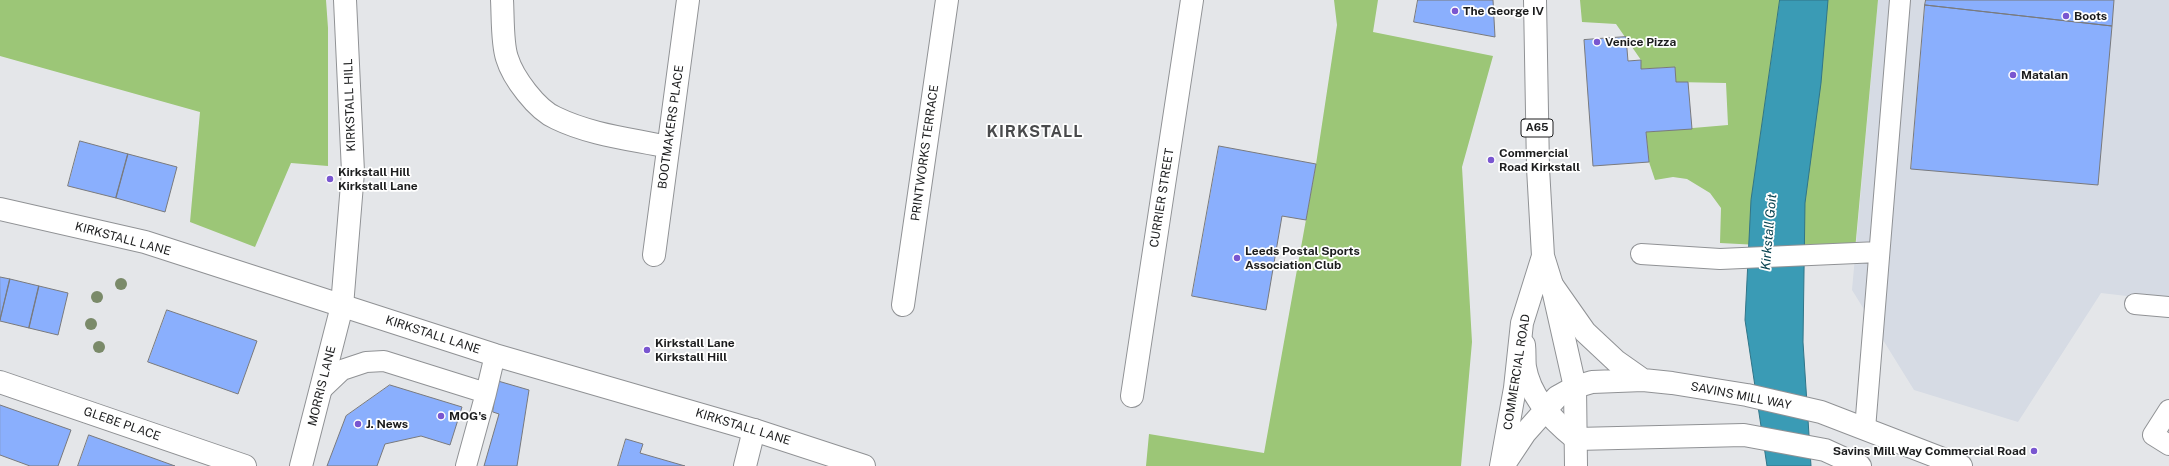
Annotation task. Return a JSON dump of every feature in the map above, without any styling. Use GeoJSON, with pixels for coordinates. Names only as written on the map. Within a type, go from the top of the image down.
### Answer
{"type":"FeatureCollection","features":[{"type":"Feature","properties":{"kind":"street","name":"KIRKSTALL HILL"},"geometry":{"type":"LineString","coordinates":[[342,306],[353,172],[345,0]]}},
{"type":"Feature","properties":{"kind":"street"},"geometry":{"type":"LineString","coordinates":[[502,0],[506,57],[516,79],[535,102],[554,118],[591,131],[668,147]]}},
{"type":"Feature","properties":{"kind":"street","name":"BOOTMAKERS PLACE"},"geometry":{"type":"LineString","coordinates":[[654,255],[688,0]]}},
{"type":"Feature","properties":{"kind":"street","name":"PRINTWORKS TERRACE"},"geometry":{"type":"LineString","coordinates":[[903,305],[947,0]]}},
{"type":"Feature","properties":{"kind":"street","name":"CURRIER STREET"},"geometry":{"type":"LineString","coordinates":[[1132,396],[1192,0]]}},
{"type":"Feature","properties":{"kind":"street","name":"COMMERCIAL ROAD"},"geometry":{"type":"LineString","coordinates":[[1535,0],[1538,168],[1543,256],[1552,285],[1576,387],[1581,451]]}},
{"type":"Feature","properties":{"kind":"street","name":"KIRKSTALL LANE"},"geometry":{"type":"LineString","coordinates":[[0,209],[145,242],[495,355],[754,430],[864,466]]}},
{"type":"Feature","properties":{"kind":"street","name":"COMMERCIAL ROAD"},"geometry":{"type":"LineString","coordinates":[[1502,466],[1515,388],[1522,323],[1543,256]]}},
{"type":"Feature","properties":{"kind":"street"},"geometry":{"type":"LineString","coordinates":[[1552,285],[1585,332],[1616,361],[1643,380]]}},
{"type":"Feature","properties":{"kind":"street","name":"MORRIS LANE"},"geometry":{"type":"LineString","coordinates":[[301,466],[342,306]]}},
{"type":"Feature","properties":{"kind":"street"},"geometry":{"type":"LineString","coordinates":[[1522,323],[1525,368],[1532,387],[1545,410],[1581,451],[1744,435],[1825,450],[1860,466]]}},
{"type":"Feature","properties":{"kind":"street","name":"SAVINS MILL WAY"},"geometry":{"type":"LineString","coordinates":[[1502,466],[1525,433],[1557,397],[1576,387],[1592,382],[1643,380],[1672,382],[1747,395],[1821,412],[1961,466]]}},
{"type":"Feature","properties":{"kind":"street","name":"GLEBE PLACE"},"geometry":{"type":"LineString","coordinates":[[0,382],[245,466]]}},
{"type":"Feature","properties":{"kind":"street"},"geometry":{"type":"LineString","coordinates":[[744,466],[754,430]]}},
{"type":"Feature","properties":{"kind":"lane"},"geometry":{"type":"LineString","coordinates":[[1865,428],[1900,0]]}},
{"type":"Feature","properties":{"kind":"lane"},"geometry":{"type":"LineString","coordinates":[[1641,254],[1720,259],[1879,252]]}},
{"type":"Feature","properties":{"kind":"lane"},"geometry":{"type":"LineString","coordinates":[[2135,304],[2169,307]]}},
{"type":"Feature","properties":{"kind":"lane"},"geometry":{"type":"LineString","coordinates":[[466,466],[495,355]]}},
{"type":"Feature","properties":{"kind":"lane"},"geometry":{"type":"LineString","coordinates":[[322,388],[342,370],[366,362],[384,361],[486,393]]}},
{"type":"Feature","properties":{"kind":"lane"},"geometry":{"type":"LineString","coordinates":[[2169,410],[2153,435],[2169,445]]}},
{"type":"Feature","properties":{"kind":"shaded area"},"geometry":{"type":"Polygon","coordinates":[[[1878,0],[2169,0],[2169,301],[2101,293],[2018,422],[1914,390],[1852,290],[1878,0]]]}},
{"type":"Feature","properties":{"kind":"green space"},"geometry":{"type":"Polygon","coordinates":[[[0,0],[326,0],[328,28],[328,166],[291,163],[255,247],[190,222],[200,112],[0,56],[0,0]]]}},
{"type":"Feature","properties":{"kind":"green space"},"geometry":{"type":"Polygon","coordinates":[[[1334,0],[1378,0],[1373,32],[1493,56],[1462,167],[1472,342],[1461,466],[1146,466],[1149,434],[1264,453],[1316,164],[1337,25],[1334,0]]]}},
{"type":"Feature","properties":{"kind":"green space"},"geometry":{"type":"Polygon","coordinates":[[[1580,0],[1878,0],[1855,250],[1720,243],[1721,208],[1710,193],[1687,179],[1673,177],[1655,180],[1649,162],[1646,132],[1728,125],[1726,83],[1676,82],[1674,67],[1641,69],[1641,60],[1616,24],[1582,22],[1580,0]]]}},
{"type":"Feature","properties":{"kind":"water","name":"Kirkstall Goit"},"geometry":{"type":"Polygon","coordinates":[[[1780,0],[1828,0],[1821,83],[1805,203],[1803,342],[1811,466],[1767,466],[1745,320],[1751,200],[1780,0]]]}},
{"type":"Feature","properties":{"kind":"building","name":"The George IV"},"geometry":{"type":"Polygon","coordinates":[[[1418,0],[1493,0],[1495,37],[1414,22],[1418,0]]]}},
{"type":"Feature","properties":{"kind":"building","name":"Boots"},"geometry":{"type":"Polygon","coordinates":[[[1926,0],[2114,0],[2112,26],[1925,5],[1926,0]]]}},
{"type":"Feature","properties":{"kind":"building","name":"Matalan"},"geometry":{"type":"Polygon","coordinates":[[[1925,5],[2112,26],[2098,185],[1911,169],[1925,5]]]}},
{"type":"Feature","properties":{"kind":"building"},"geometry":{"type":"Polygon","coordinates":[[[1626,37],[1628,61],[1641,60],[1641,69],[1675,67],[1676,82],[1688,82],[1692,129],[1646,132],[1649,162],[1593,166],[1584,40],[1626,37]]]}},
{"type":"Feature","properties":{"kind":"building"},"geometry":{"type":"Polygon","coordinates":[[[80,141],[128,154],[116,198],[68,186],[80,141]]]}},
{"type":"Feature","properties":{"kind":"building","name":"Leeds Postal Sports Association Club"},"geometry":{"type":"Polygon","coordinates":[[[1219,146],[1316,164],[1306,220],[1282,216],[1266,310],[1192,296],[1219,146]]]}},
{"type":"Feature","properties":{"kind":"building"},"geometry":{"type":"Polygon","coordinates":[[[128,154],[177,167],[165,212],[116,198],[128,154]]]}},
{"type":"Feature","properties":{"kind":"building"},"geometry":{"type":"Polygon","coordinates":[[[0,277],[10,279],[0,320],[0,277]]]}},
{"type":"Feature","properties":{"kind":"building"},"geometry":{"type":"Polygon","coordinates":[[[10,279],[39,286],[29,328],[0,321],[10,279]]]}},
{"type":"Feature","properties":{"kind":"building"},"geometry":{"type":"Polygon","coordinates":[[[39,286],[68,293],[58,335],[29,328],[39,286]]]}},
{"type":"Feature","properties":{"kind":"building"},"geometry":{"type":"Polygon","coordinates":[[[167,310],[257,341],[238,394],[148,362],[167,310]]]}},
{"type":"Feature","properties":{"kind":"building"},"geometry":{"type":"Polygon","coordinates":[[[498,381],[529,390],[517,466],[484,466],[499,414],[493,412],[498,381]]]}},
{"type":"Feature","properties":{"kind":"building"},"geometry":{"type":"Polygon","coordinates":[[[390,385],[462,407],[450,445],[421,436],[385,444],[377,466],[327,466],[346,416],[390,385]]]}},
{"type":"Feature","properties":{"kind":"building"},"geometry":{"type":"Polygon","coordinates":[[[0,405],[71,430],[58,466],[30,466],[0,455],[0,405]]]}},
{"type":"Feature","properties":{"kind":"building"},"geometry":{"type":"Polygon","coordinates":[[[89,435],[175,466],[78,466],[89,435]]]}},
{"type":"Feature","properties":{"kind":"building"},"geometry":{"type":"Polygon","coordinates":[[[626,439],[643,444],[640,453],[685,466],[618,466],[626,439]]]}},
{"type":"Feature","properties":{"kind":"place","name":"The George IV"},"geometry":{"type":"Point","coordinates":[1455,11]}},
{"type":"Feature","properties":{"kind":"place","name":"Boots"},"geometry":{"type":"Point","coordinates":[2066,16]}},
{"type":"Feature","properties":{"kind":"place","name":"Venice Pizza"},"geometry":{"type":"Point","coordinates":[1597,42]}},
{"type":"Feature","properties":{"kind":"place","name":"Matalan"},"geometry":{"type":"Point","coordinates":[2013,75]}},
{"type":"Feature","properties":{"kind":"place","name":"Commercial Road Kirkstall"},"geometry":{"type":"Point","coordinates":[1491,160]}},
{"type":"Feature","properties":{"kind":"place","name":"Kirkstall Hill Kirkstall Lane"},"geometry":{"type":"Point","coordinates":[330,179]}},
{"type":"Feature","properties":{"kind":"place","name":"Leeds Postal Sports Association Club"},"geometry":{"type":"Point","coordinates":[1237,258]}},
{"type":"Feature","properties":{"kind":"place","name":"Kirkstall Lane Kirkstall Hill"},"geometry":{"type":"Point","coordinates":[647,350]}},
{"type":"Feature","properties":{"kind":"place","name":"MOG's"},"geometry":{"type":"Point","coordinates":[441,416]}},
{"type":"Feature","properties":{"kind":"place","name":"J. News"},"geometry":{"type":"Point","coordinates":[358,424]}},
{"type":"Feature","properties":{"kind":"place","name":"Savins Mill Way Commercial Road"},"geometry":{"type":"Point","coordinates":[2034,451]}},
{"type":"Feature","properties":{"kind":"district","name":"KIRKSTALL"},"geometry":{"type":"Point","coordinates":[1035,132]}}]}
